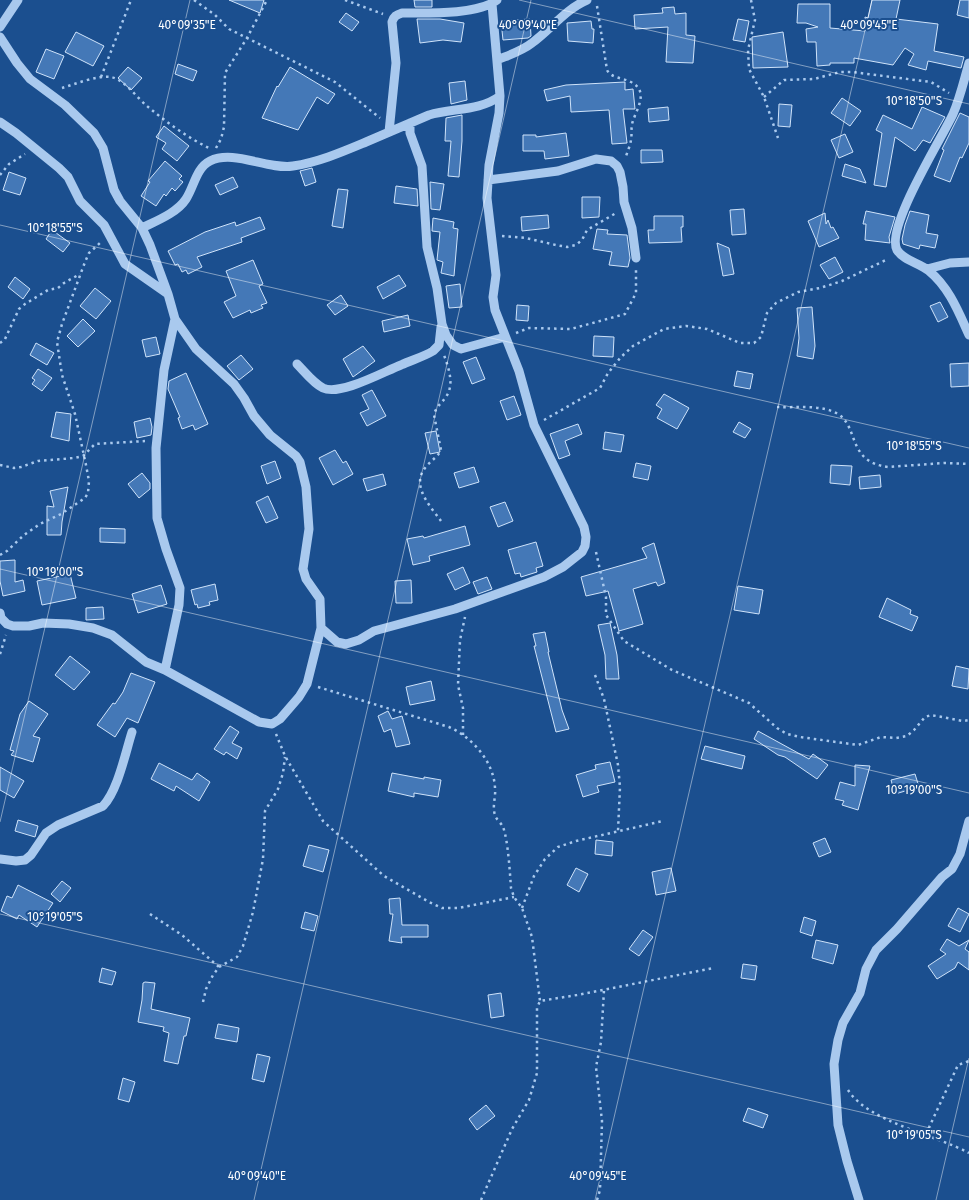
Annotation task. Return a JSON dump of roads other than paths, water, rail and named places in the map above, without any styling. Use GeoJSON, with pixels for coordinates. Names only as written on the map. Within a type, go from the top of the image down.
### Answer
{"type":"FeatureCollection","features":[{"type":"Feature","properties":{"kind":"street"},"geometry":{"type":"LineString","coordinates":[[0,28],[18,0]]}},
{"type":"Feature","properties":{"kind":"street"},"geometry":{"type":"LineString","coordinates":[[497,60],[533,43],[576,5],[587,0]]}},
{"type":"Feature","properties":{"kind":"street"},"geometry":{"type":"LineString","coordinates":[[321,628],[337,642],[346,644],[359,640],[374,631],[468,604],[544,578],[576,558],[585,546],[584,527],[534,425],[519,371],[495,310],[493,297],[496,274],[487,198],[500,96],[494,2],[454,12],[396,14],[392,22],[396,78],[389,128]]}},
{"type":"Feature","properties":{"kind":"street"},"geometry":{"type":"LineString","coordinates":[[0,37],[16,63],[30,79],[65,105],[94,132],[103,148],[114,190],[120,201],[142,228],[168,294],[174,319],[196,349],[234,384],[254,416],[270,435],[296,456],[300,462],[306,487],[310,528],[302,569],[306,579],[320,599],[321,628],[307,684],[292,707],[272,724],[259,722],[165,670],[146,662],[112,635],[93,628],[53,623],[13,626],[7,624],[1,618],[0,613]]}},
{"type":"Feature","properties":{"kind":"street"},"geometry":{"type":"LineString","coordinates":[[969,63],[958,101],[918,178],[898,226],[895,243],[900,253],[927,269],[946,291],[959,312],[969,335]]}},
{"type":"Feature","properties":{"kind":"street"},"geometry":{"type":"LineString","coordinates":[[142,228],[179,208],[187,199],[196,177],[208,162],[222,157],[277,166],[291,166],[327,158],[389,128],[410,123],[446,110],[479,107],[492,102],[500,96]]}},
{"type":"Feature","properties":{"kind":"street"},"geometry":{"type":"LineString","coordinates":[[0,122],[35,148],[68,177],[80,201],[104,225],[125,264],[168,294]]}},
{"type":"Feature","properties":{"kind":"street"},"geometry":{"type":"LineString","coordinates":[[410,123],[410,132],[422,166],[427,247],[437,288],[442,324],[446,335],[453,345],[461,349],[505,337]]}},
{"type":"Feature","properties":{"kind":"street"},"geometry":{"type":"LineString","coordinates":[[488,180],[558,171],[596,159],[611,161],[620,172],[624,202],[633,233],[636,258]]}},
{"type":"Feature","properties":{"kind":"street"},"geometry":{"type":"LineString","coordinates":[[927,269],[950,263],[969,262]]}},
{"type":"Feature","properties":{"kind":"street"},"geometry":{"type":"LineString","coordinates":[[165,670],[181,597],[180,588],[157,518],[155,476],[156,441],[164,370],[174,319]]}},
{"type":"Feature","properties":{"kind":"street"},"geometry":{"type":"LineString","coordinates":[[297,364],[316,384],[329,390],[339,389],[362,382],[433,351],[439,345],[442,324]]}},
{"type":"Feature","properties":{"kind":"street"},"geometry":{"type":"LineString","coordinates":[[0,860],[25,860],[31,855],[46,833],[103,806],[107,802],[115,784],[132,732]]}},
{"type":"Feature","properties":{"kind":"street"},"geometry":{"type":"LineString","coordinates":[[859,1200],[838,1125],[834,1064],[838,1040],[843,1024],[860,993],[866,968],[876,950],[942,877],[952,869],[960,854],[969,821]]}}]}
